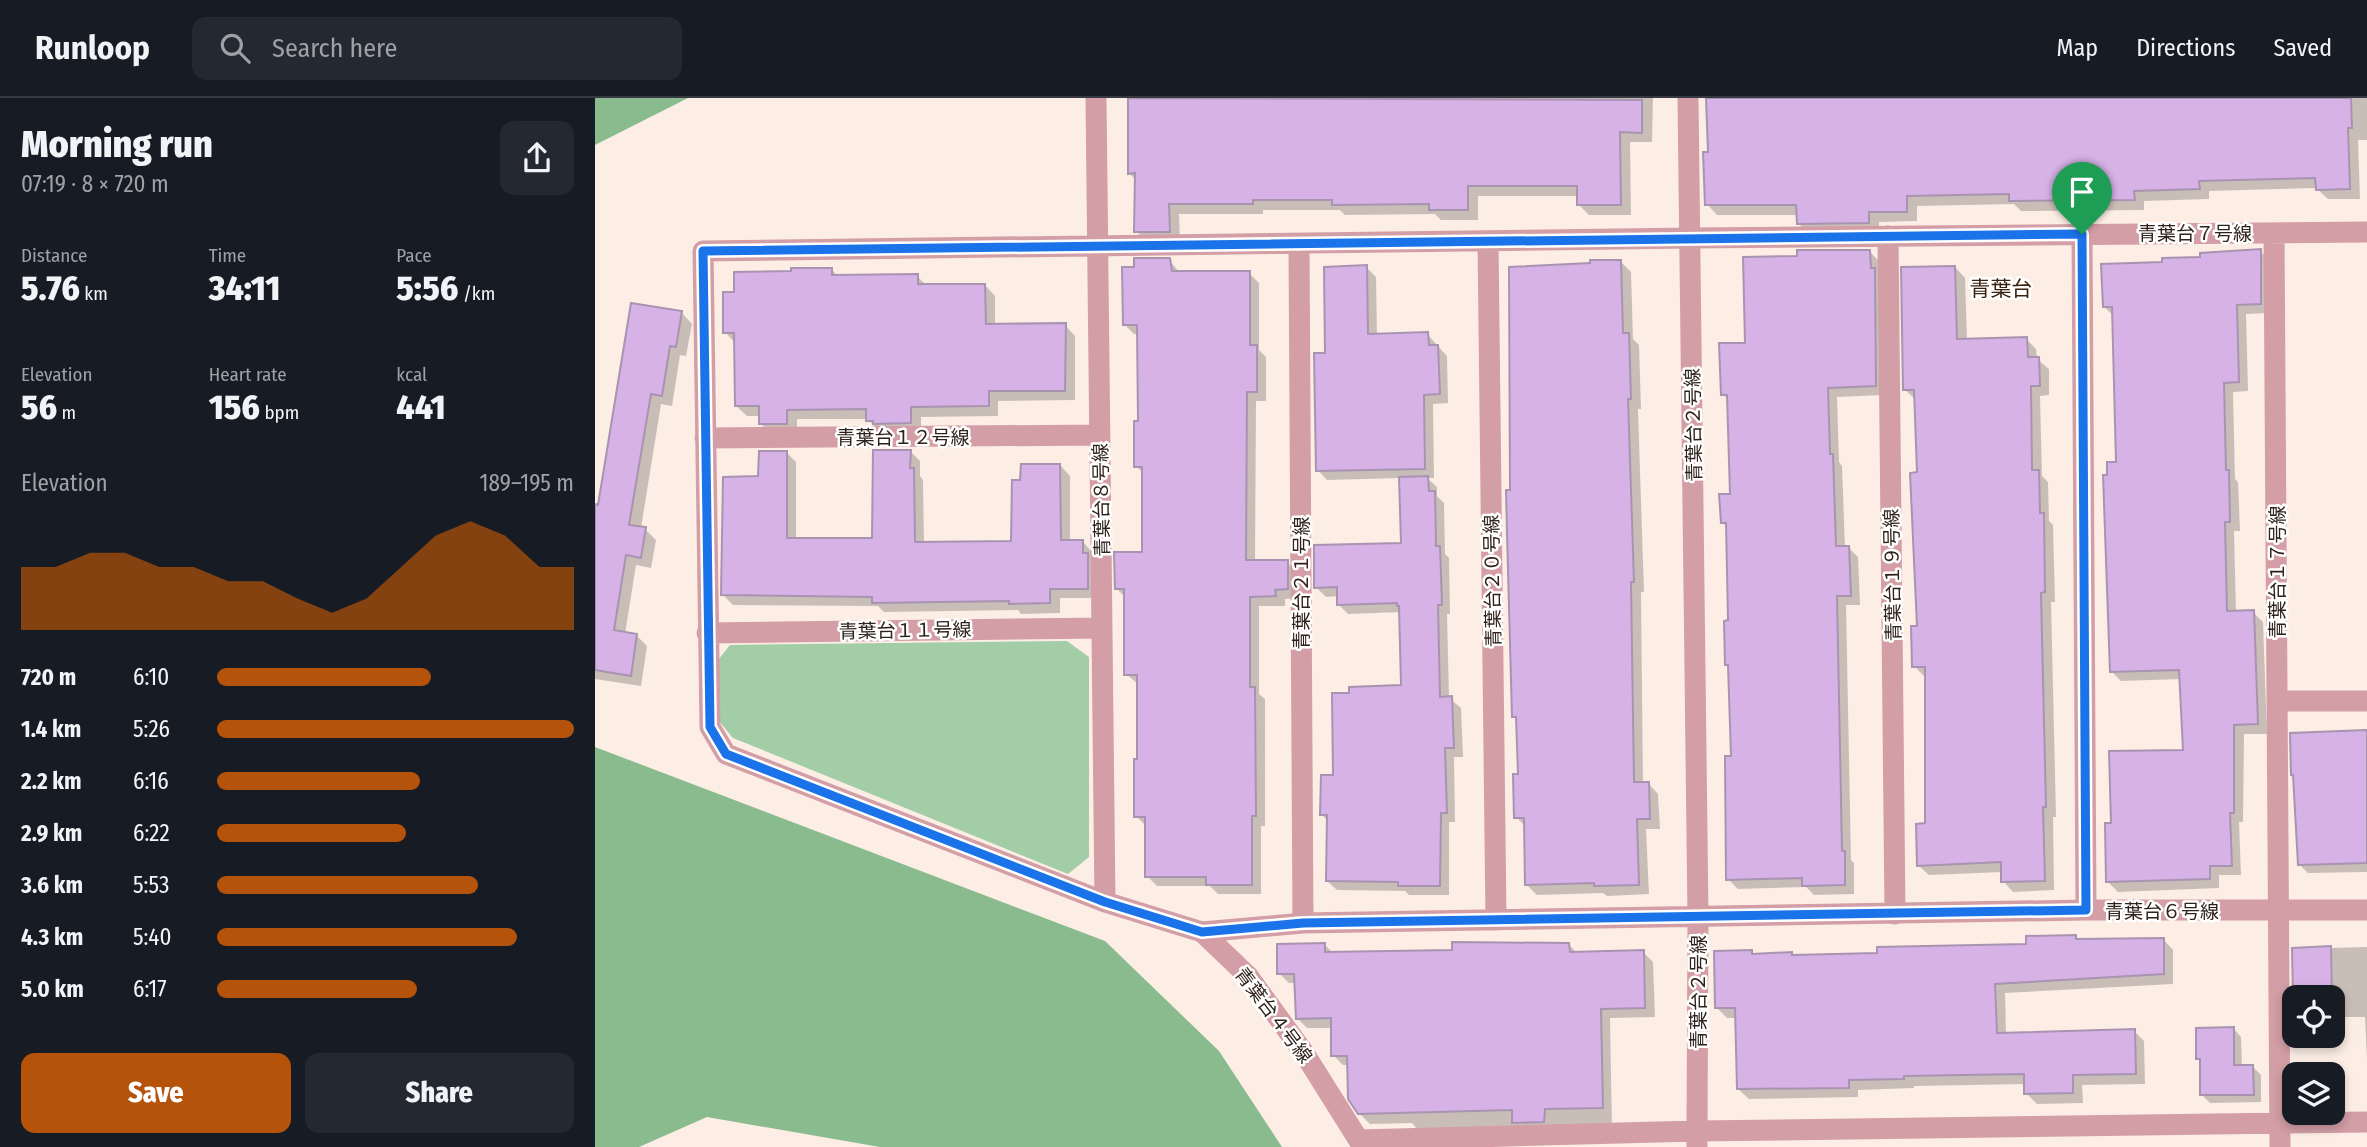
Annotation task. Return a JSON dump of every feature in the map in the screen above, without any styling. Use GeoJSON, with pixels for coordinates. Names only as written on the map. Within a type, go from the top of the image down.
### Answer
{"type":"FeatureCollection","features":[{"type":"Feature","properties":{"kind":"street","name":"青葉台８号線"},"geometry":{"type":"LineString","coordinates":[[1096,98],[1105,902]]}},
{"type":"Feature","properties":{"kind":"street","name":"青葉台２号線"},"geometry":{"type":"LineString","coordinates":[[1688,98],[1698,917],[1697,1139]]}},
{"type":"Feature","properties":{"kind":"street","name":"青葉台７号線"},"geometry":{"type":"LineString","coordinates":[[703,251],[2367,232]]}},
{"type":"Feature","properties":{"kind":"street","name":"青葉台１７号線"},"geometry":{"type":"LineString","coordinates":[[2274,233],[2280,1147]]}},
{"type":"Feature","properties":{"kind":"street"},"geometry":{"type":"LineString","coordinates":[[2082,234],[2086,910]]}},
{"type":"Feature","properties":{"kind":"street","name":"青葉台１９号線"},"geometry":{"type":"LineString","coordinates":[[1888,236],[1895,914]]}},
{"type":"Feature","properties":{"kind":"street","name":"青葉台２０号線"},"geometry":{"type":"LineString","coordinates":[[1488,241],[1496,920]]}},
{"type":"Feature","properties":{"kind":"street","name":"青葉台２１号線"},"geometry":{"type":"LineString","coordinates":[[1299,244],[1303,923]]}},
{"type":"Feature","properties":{"kind":"street","name":"青葉台４号線"},"geometry":{"type":"LineString","coordinates":[[703,251],[710,727],[726,754],[1105,902],[1202,932],[1248,976],[1304,1053],[1361,1143]]}},
{"type":"Feature","properties":{"kind":"street","name":"青葉台１２号線"},"geometry":{"type":"LineString","coordinates":[[705,438],[1100,436]]}},
{"type":"Feature","properties":{"kind":"street","name":"青葉台１１号線"},"geometry":{"type":"LineString","coordinates":[[707,633],[1102,628]]}},
{"type":"Feature","properties":{"kind":"street"},"geometry":{"type":"LineString","coordinates":[[2278,701],[2367,701]]}},
{"type":"Feature","properties":{"kind":"street","name":"青葉台６号線"},"geometry":{"type":"LineString","coordinates":[[1202,932],[1303,923],[2086,910],[2367,910]]}},
{"type":"Feature","properties":{"kind":"street"},"geometry":{"type":"LineString","coordinates":[[1361,1143],[1697,1139],[2367,1122]]}},
{"type":"Feature","properties":{"kind":"green space"},"geometry":{"type":"Polygon","coordinates":[[[595,98],[688,98],[595,145],[595,98]]]}},
{"type":"Feature","properties":{"kind":"green space"},"geometry":{"type":"Polygon","coordinates":[[[1067,641],[1089,657],[1089,857],[1068,874],[733,738],[718,720],[718,660],[730,645],[1067,641]]]}},
{"type":"Feature","properties":{"kind":"green space"},"geometry":{"type":"Polygon","coordinates":[[[595,747],[1105,941],[1219,1051],[1282,1147],[880,1147],[707,1117],[639,1147],[595,1147],[595,747]]]}},
{"type":"Feature","properties":{"kind":"building"},"geometry":{"type":"Polygon","coordinates":[[[1128,98],[1642,100],[1642,133],[1620,132],[1621,205],[1577,205],[1577,186],[1468,186],[1468,210],[1429,210],[1429,204],[1332,205],[1332,200],[1169,204],[1170,232],[1134,232],[1135,173],[1128,174],[1128,98]]]}},
{"type":"Feature","properties":{"kind":"building"},"geometry":{"type":"Polygon","coordinates":[[[1706,98],[2351,98],[2352,128],[2348,128],[2350,189],[2316,190],[2315,178],[2199,181],[2200,189],[2134,191],[2135,200],[2009,201],[2009,194],[1907,196],[1907,212],[1869,212],[1869,223],[1797,224],[1796,205],[1705,205],[1703,152],[1708,152],[1706,98]]]}},
{"type":"Feature","properties":{"kind":"building"},"geometry":{"type":"Polygon","coordinates":[[[2261,249],[2261,304],[2237,305],[2239,382],[2224,383],[2230,522],[2225,522],[2227,611],[2254,610],[2258,724],[2234,725],[2234,813],[2230,813],[2232,866],[2210,866],[2210,879],[2106,882],[2105,823],[2111,823],[2109,751],[2183,750],[2179,670],[2110,672],[2103,475],[2107,475],[2107,462],[2116,462],[2112,307],[2103,307],[2101,264],[2162,262],[2162,258],[2200,257],[2200,253],[2261,249]]]}},
{"type":"Feature","properties":{"kind":"building"},"geometry":{"type":"Polygon","coordinates":[[[1797,250],[1870,250],[1871,268],[1875,268],[1876,386],[1828,388],[1836,546],[1849,546],[1851,596],[1837,596],[1845,885],[1802,886],[1802,878],[1726,880],[1725,756],[1731,756],[1724,621],[1728,620],[1726,523],[1721,523],[1719,494],[1730,494],[1727,395],[1721,395],[1719,343],[1745,343],[1743,257],[1797,256],[1797,250]]]}},
{"type":"Feature","properties":{"kind":"building"},"geometry":{"type":"Polygon","coordinates":[[[1134,258],[1170,258],[1172,271],[1250,271],[1250,345],[1257,345],[1257,392],[1247,392],[1246,560],[1288,560],[1288,589],[1275,590],[1276,596],[1250,597],[1250,687],[1255,687],[1256,816],[1252,816],[1252,885],[1206,885],[1206,877],[1145,877],[1145,817],[1134,817],[1137,675],[1124,675],[1124,589],[1115,589],[1114,552],[1142,552],[1142,467],[1134,467],[1134,421],[1138,421],[1137,325],[1123,325],[1122,267],[1134,267],[1134,258]]]}},
{"type":"Feature","properties":{"kind":"building"},"geometry":{"type":"Polygon","coordinates":[[[1590,260],[1621,260],[1623,333],[1629,333],[1631,399],[1628,399],[1634,582],[1631,582],[1634,782],[1649,782],[1650,819],[1637,819],[1639,885],[1525,885],[1524,818],[1514,818],[1513,774],[1518,774],[1516,717],[1512,717],[1506,490],[1510,490],[1509,267],[1590,263],[1590,260]]]}},
{"type":"Feature","properties":{"kind":"building"},"geometry":{"type":"Polygon","coordinates":[[[1367,265],[1368,334],[1428,332],[1429,345],[1438,345],[1440,394],[1424,395],[1425,469],[1316,471],[1314,353],[1325,353],[1324,267],[1367,265]]]}},
{"type":"Feature","properties":{"kind":"building"},"geometry":{"type":"Polygon","coordinates":[[[1955,266],[1957,339],[2027,337],[2028,357],[2039,357],[2040,386],[2031,386],[2032,470],[2039,470],[2040,513],[2044,513],[2045,592],[2041,593],[2045,881],[2001,882],[2001,862],[1917,866],[1916,824],[1925,823],[1925,667],[1912,667],[1911,626],[1917,626],[1910,473],[1917,472],[1914,390],[1903,390],[1901,267],[1955,266]]]}},
{"type":"Feature","properties":{"kind":"building"},"geometry":{"type":"Polygon","coordinates":[[[791,268],[832,268],[832,275],[918,274],[918,284],[985,284],[986,324],[1066,323],[1065,391],[989,391],[989,406],[911,407],[911,423],[873,424],[873,421],[866,421],[866,409],[787,410],[787,424],[759,424],[759,406],[735,406],[734,333],[723,333],[723,292],[734,292],[734,272],[791,271],[791,268]]]}},
{"type":"Feature","properties":{"kind":"building"},"geometry":{"type":"Polygon","coordinates":[[[631,303],[682,311],[676,347],[670,346],[662,396],[651,394],[629,525],[646,527],[641,558],[626,555],[614,630],[637,634],[631,676],[595,670],[595,504],[598,505],[631,303]]]}},
{"type":"Feature","properties":{"kind":"building"},"geometry":{"type":"Polygon","coordinates":[[[873,450],[911,450],[910,468],[914,468],[915,542],[1011,541],[1012,480],[1020,480],[1021,464],[1060,464],[1061,540],[1083,540],[1083,553],[1088,553],[1088,589],[1050,589],[1050,603],[1009,604],[1009,601],[872,603],[872,597],[721,595],[723,477],[758,476],[759,451],[787,451],[787,538],[872,538],[873,450]]]}},
{"type":"Feature","properties":{"kind":"building"},"geometry":{"type":"Polygon","coordinates":[[[1428,476],[1429,491],[1435,491],[1436,546],[1440,546],[1440,697],[1452,696],[1454,748],[1445,748],[1447,813],[1441,813],[1440,886],[1398,886],[1398,882],[1326,881],[1327,815],[1320,815],[1321,775],[1333,775],[1332,693],[1349,693],[1349,687],[1401,685],[1399,606],[1397,603],[1337,605],[1337,587],[1314,588],[1314,545],[1401,543],[1399,477],[1428,476]]]}},
{"type":"Feature","properties":{"kind":"building"},"geometry":{"type":"Polygon","coordinates":[[[2367,730],[2367,863],[2298,865],[2290,733],[2367,730]]]}},
{"type":"Feature","properties":{"kind":"building"},"geometry":{"type":"Polygon","coordinates":[[[2076,935],[2076,939],[2164,938],[2164,974],[1995,984],[1997,1033],[2135,1029],[2136,1074],[2073,1075],[2073,1093],[2024,1094],[2024,1074],[1904,1076],[1904,1079],[1849,1080],[1849,1088],[1737,1089],[1735,1008],[1715,1008],[1714,951],[1752,950],[1752,954],[1792,952],[1792,955],[1877,953],[1877,947],[2026,944],[2026,936],[2076,935]]]}},
{"type":"Feature","properties":{"kind":"building"},"geometry":{"type":"Polygon","coordinates":[[[1452,942],[1569,943],[1570,952],[1644,950],[1645,1008],[1601,1009],[1603,1108],[1545,1109],[1544,1122],[1512,1123],[1512,1110],[1358,1114],[1348,1099],[1347,1056],[1331,1056],[1331,1018],[1296,1019],[1294,974],[1277,974],[1277,944],[1325,943],[1325,952],[1452,950],[1452,942]]]}},
{"type":"Feature","properties":{"kind":"building"},"geometry":{"type":"Polygon","coordinates":[[[2331,946],[2332,985],[2293,985],[2292,948],[2331,946]]]}},
{"type":"Feature","properties":{"kind":"building"},"geometry":{"type":"Polygon","coordinates":[[[2234,1027],[2234,1065],[2253,1065],[2254,1095],[2200,1095],[2200,1059],[2196,1059],[2196,1028],[2234,1027]]]}},
{"type":"Feature","properties":{"kind":"district","name":"青葉台"},"geometry":{"type":"Point","coordinates":[2001,289]}},
{"type":"Feature","properties":{"kind":"route"},"geometry":{"type":"LineString","coordinates":[[2082,234],[2086,910],[1303,923],[1202,932],[1105,902],[726,754],[710,727],[703,251],[2082,234]]}}]}
